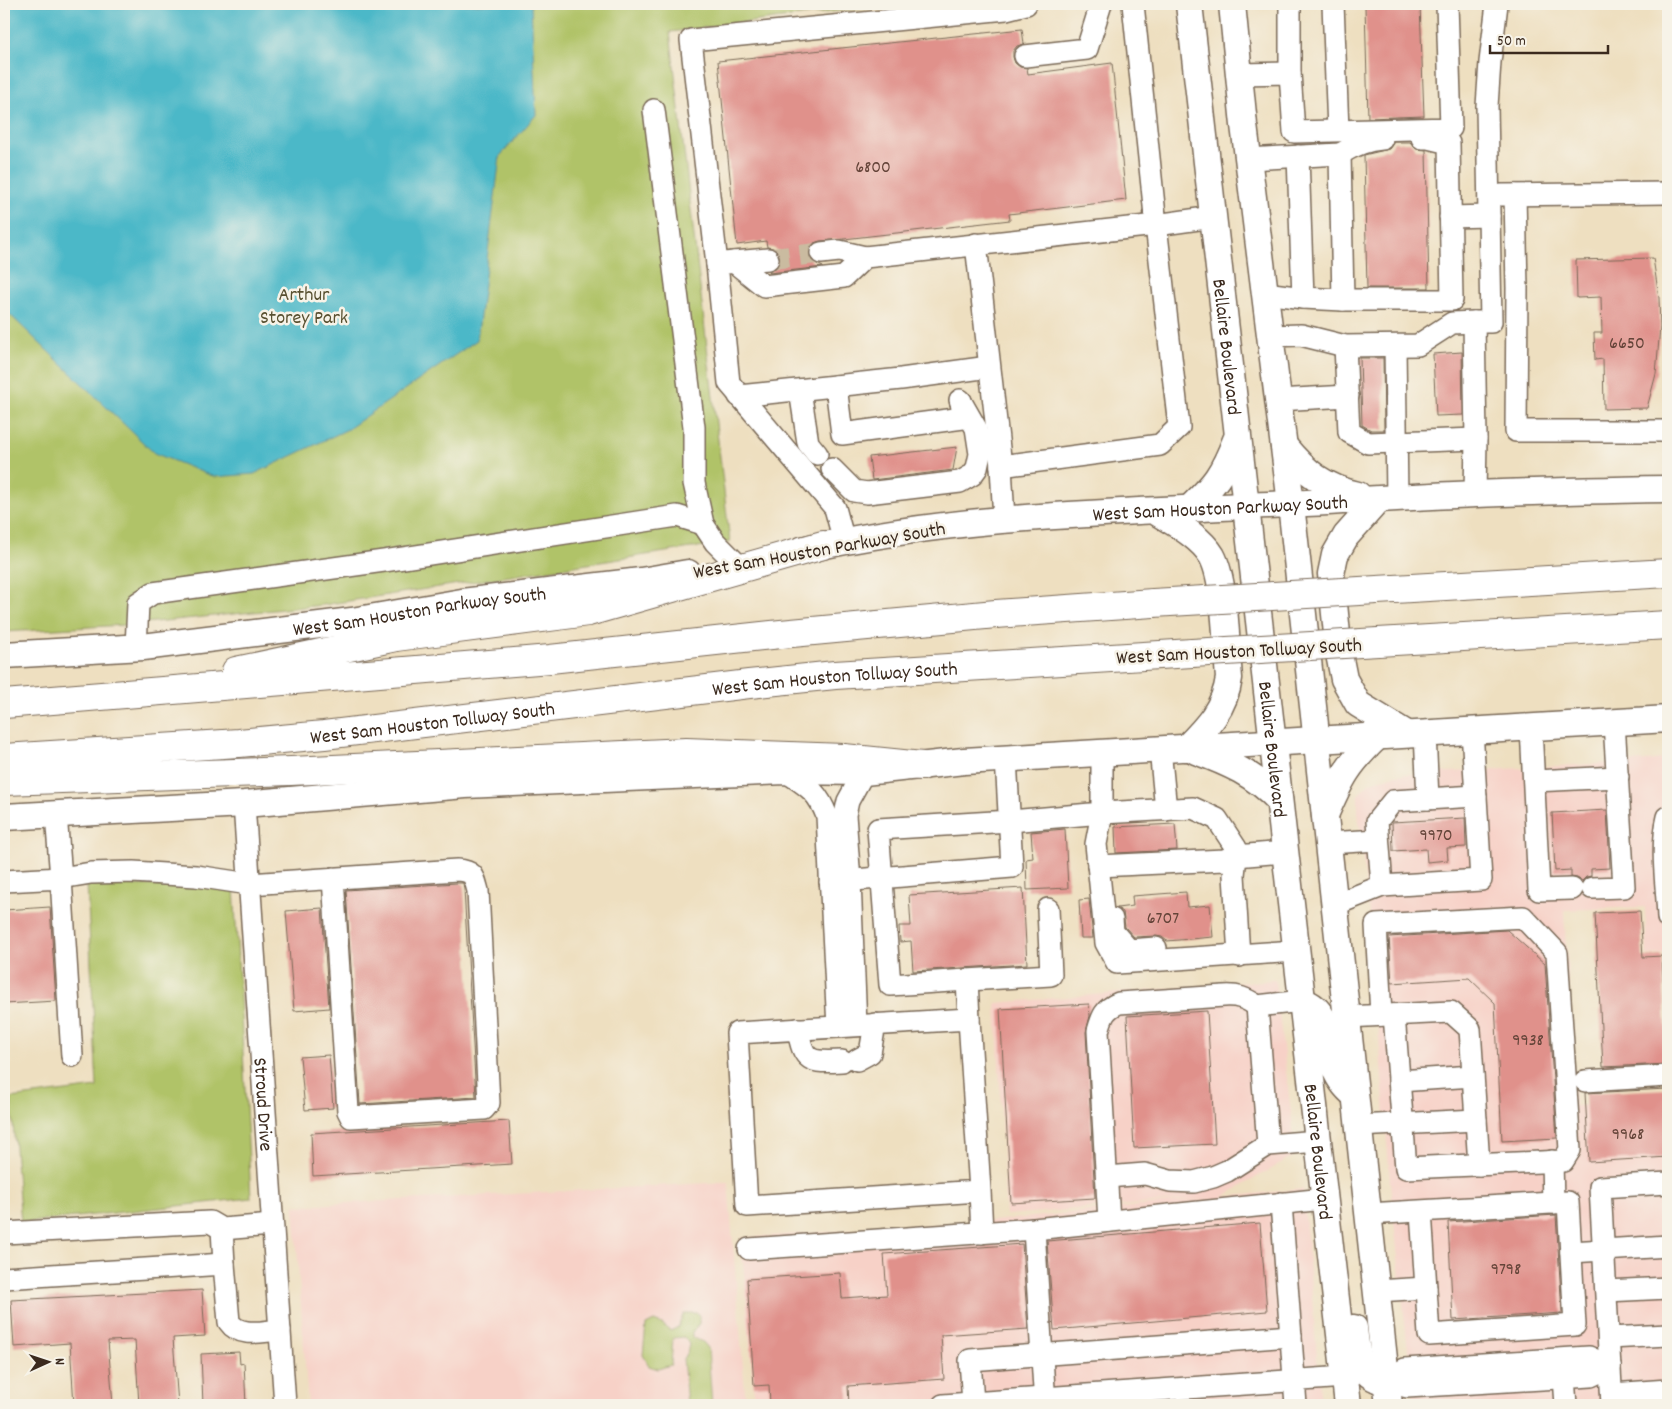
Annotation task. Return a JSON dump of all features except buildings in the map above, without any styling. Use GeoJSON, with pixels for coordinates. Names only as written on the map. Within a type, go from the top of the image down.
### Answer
{"type":"FeatureCollection","features":[{"type":"Feature","properties":{"kind":"highway"},"geometry":{"type":"LineString","coordinates":[[123,695],[396,637],[588,612],[833,543]]}},
{"type":"Feature","properties":{"kind":"highway"},"geometry":{"type":"LineString","coordinates":[[4,704],[550,659],[987,614],[1668,573]]}},
{"type":"Feature","properties":{"kind":"highway","name":"West Sam Houston Tollway South"},"geometry":{"type":"LineString","coordinates":[[4,758],[324,736],[749,684],[834,676],[1668,625]]}},
{"type":"Feature","properties":{"kind":"highway"},"geometry":{"type":"LineString","coordinates":[[4,781],[301,770],[686,752],[844,758],[922,766]]}},
{"type":"Feature","properties":{"kind":"main road","name":"Bellaire Boulevard"},"geometry":{"type":"LineString","coordinates":[[1189,4],[1348,1405]]}},
{"type":"Feature","properties":{"kind":"main road","name":"Bellaire Boulevard"},"geometry":{"type":"LineString","coordinates":[[1232,4],[1248,159],[1291,504],[1388,1393]]}},
{"type":"Feature","properties":{"kind":"main road"},"geometry":{"type":"LineString","coordinates":[[1188,509],[1218,478],[1228,462],[1238,437]]}},
{"type":"Feature","properties":{"kind":"main road"},"geometry":{"type":"LineString","coordinates":[[1284,446],[1297,462],[1323,483],[1340,491],[1387,499]]}},
{"type":"Feature","properties":{"kind":"main road","name":"West Sam Houston Parkway South"},"geometry":{"type":"LineString","coordinates":[[4,655],[136,648],[352,621],[462,602],[641,581],[738,564],[833,543],[957,524],[1156,510],[1475,494],[1668,489]]}},
{"type":"Feature","properties":{"kind":"main road"},"geometry":{"type":"LineString","coordinates":[[1387,499],[1346,536],[1335,555],[1331,574],[1340,654],[1344,679],[1358,704],[1416,734]]}},
{"type":"Feature","properties":{"kind":"main road"},"geometry":{"type":"LineString","coordinates":[[1156,510],[1196,538],[1212,556],[1221,586],[1229,678],[1227,692],[1220,709],[1206,728],[1186,748]]}},
{"type":"Feature","properties":{"kind":"main road"},"geometry":{"type":"LineString","coordinates":[[4,817],[244,804],[465,785],[785,771],[864,772],[1006,758],[1668,719]]}},
{"type":"Feature","properties":{"kind":"main road"},"geometry":{"type":"LineString","coordinates":[[1325,815],[1338,784],[1348,767],[1378,736]]}},
{"type":"Feature","properties":{"kind":"main road"},"geometry":{"type":"LineString","coordinates":[[1186,748],[1227,762],[1240,769],[1267,788],[1279,800]]}},
{"type":"Feature","properties":{"kind":"main road"},"geometry":{"type":"LineString","coordinates":[[1302,1001],[1308,1003],[1322,1016],[1330,1056],[1340,1082],[1355,1096]]}},
{"type":"Feature","properties":{"kind":"main road"},"geometry":{"type":"LineString","coordinates":[[1332,1266],[1350,1297],[1356,1352],[1364,1367],[1388,1393]]}},
{"type":"Feature","properties":{"kind":"main road"},"geometry":{"type":"LineString","coordinates":[[1345,1377],[1356,1385],[1366,1405]]}},
{"type":"Feature","properties":{"kind":"street"},"geometry":{"type":"LineString","coordinates":[[833,543],[835,508],[729,383],[726,263],[691,40],[1006,9],[1026,4]]}},
{"type":"Feature","properties":{"kind":"street"},"geometry":{"type":"LineString","coordinates":[[1026,56],[1088,49],[1101,4]]}},
{"type":"Feature","properties":{"kind":"street"},"geometry":{"type":"LineString","coordinates":[[1002,466],[1160,445],[1178,427],[1132,4]]}},
{"type":"Feature","properties":{"kind":"street"},"geometry":{"type":"LineString","coordinates":[[1290,4],[1290,73],[1294,132],[1451,128],[1447,4]]}},
{"type":"Feature","properties":{"kind":"street"},"geometry":{"type":"LineString","coordinates":[[1333,4],[1338,130]]}},
{"type":"Feature","properties":{"kind":"street"},"geometry":{"type":"LineString","coordinates":[[1270,336],[1301,334],[1345,346],[1418,345],[1452,323],[1491,322],[1487,106],[1497,4]]}},
{"type":"Feature","properties":{"kind":"street"},"geometry":{"type":"LineString","coordinates":[[1239,74],[1290,73]]}},
{"type":"Feature","properties":{"kind":"street"},"geometry":{"type":"LineString","coordinates":[[654,110],[694,427],[694,483],[703,524],[715,542],[738,564]]}},
{"type":"Feature","properties":{"kind":"street"},"geometry":{"type":"LineString","coordinates":[[1248,159],[1340,154],[1352,146],[1370,140],[1428,138],[1449,143],[1452,300],[1343,300],[1303,298],[1265,293]]}},
{"type":"Feature","properties":{"kind":"street"},"geometry":{"type":"LineString","coordinates":[[1340,154],[1343,300]]}},
{"type":"Feature","properties":{"kind":"street"},"geometry":{"type":"LineString","coordinates":[[1298,156],[1303,298]]}},
{"type":"Feature","properties":{"kind":"street"},"geometry":{"type":"LineString","coordinates":[[1450,217],[1489,206],[1514,195],[1668,193]]}},
{"type":"Feature","properties":{"kind":"street"},"geometry":{"type":"LineString","coordinates":[[1514,195],[1516,431],[1668,431]]}},
{"type":"Feature","properties":{"kind":"street"},"geometry":{"type":"LineString","coordinates":[[821,253],[839,251],[865,257],[1213,218]]}},
{"type":"Feature","properties":{"kind":"street"},"geometry":{"type":"LineString","coordinates":[[976,244],[989,368],[1002,466],[1004,520]]}},
{"type":"Feature","properties":{"kind":"street"},"geometry":{"type":"LineString","coordinates":[[726,263],[764,286],[844,277],[865,257]]}},
{"type":"Feature","properties":{"kind":"street"},"geometry":{"type":"LineString","coordinates":[[726,263],[768,259]]}},
{"type":"Feature","properties":{"kind":"street"},"geometry":{"type":"LineString","coordinates":[[1474,322],[1475,494]]}},
{"type":"Feature","properties":{"kind":"street"},"geometry":{"type":"LineString","coordinates":[[1345,346],[1350,432],[1368,443],[1476,440]]}},
{"type":"Feature","properties":{"kind":"street"},"geometry":{"type":"LineString","coordinates":[[1387,499],[1396,442],[1395,346]]}},
{"type":"Feature","properties":{"kind":"street"},"geometry":{"type":"LineString","coordinates":[[740,396],[989,368]]}},
{"type":"Feature","properties":{"kind":"street"},"geometry":{"type":"LineString","coordinates":[[836,386],[842,434],[963,418],[957,372]]}},
{"type":"Feature","properties":{"kind":"street"},"geometry":{"type":"LineString","coordinates":[[800,390],[808,443],[817,454]]}},
{"type":"Feature","properties":{"kind":"street"},"geometry":{"type":"LineString","coordinates":[[1278,400],[1348,396]]}},
{"type":"Feature","properties":{"kind":"street"},"geometry":{"type":"LineString","coordinates":[[832,469],[854,491],[867,493],[960,482],[972,476],[977,468],[980,454],[978,436],[976,428],[960,400]]}},
{"type":"Feature","properties":{"kind":"street"},"geometry":{"type":"LineString","coordinates":[[677,516],[688,504],[694,483]]}},
{"type":"Feature","properties":{"kind":"street"},"geometry":{"type":"LineString","coordinates":[[136,648],[138,604],[153,593],[384,561],[677,516],[703,524]]}},
{"type":"Feature","properties":{"kind":"street"},"geometry":{"type":"LineString","coordinates":[[1531,727],[1540,890],[1624,887],[1614,722]]}},
{"type":"Feature","properties":{"kind":"street"},"geometry":{"type":"LineString","coordinates":[[1334,905],[1382,886],[1481,880],[1472,730]]}},
{"type":"Feature","properties":{"kind":"street"},"geometry":{"type":"LineString","coordinates":[[1416,734],[1428,799]]}},
{"type":"Feature","properties":{"kind":"street"},"geometry":{"type":"LineString","coordinates":[[1160,749],[1166,810]]}},
{"type":"Feature","properties":{"kind":"street"},"geometry":{"type":"LineString","coordinates":[[1102,753],[1102,813],[1096,844],[1106,943],[1117,964],[1296,951]]}},
{"type":"Feature","properties":{"kind":"street"},"geometry":{"type":"LineString","coordinates":[[840,881],[1012,867],[1006,758]]}},
{"type":"Feature","properties":{"kind":"street"},"geometry":{"type":"LineString","coordinates":[[785,771],[813,790],[822,802],[827,816],[840,881],[857,1025],[870,1052],[849,1060],[819,1063],[808,1058],[800,1045],[798,1029]]}},
{"type":"Feature","properties":{"kind":"street"},"geometry":{"type":"LineString","coordinates":[[840,881],[845,815],[848,801],[864,772]]}},
{"type":"Feature","properties":{"kind":"street"},"geometry":{"type":"LineString","coordinates":[[1534,781],[1618,777]]}},
{"type":"Feature","properties":{"kind":"street"},"geometry":{"type":"LineString","coordinates":[[1382,886],[1377,821],[1393,801],[1476,796]]}},
{"type":"Feature","properties":{"kind":"street","name":"Stroud Drive"},"geometry":{"type":"LineString","coordinates":[[244,804],[285,1405]]}},
{"type":"Feature","properties":{"kind":"street"},"geometry":{"type":"LineString","coordinates":[[1048,909],[1051,975],[890,985],[878,830],[1193,808],[1217,819],[1236,848],[1234,875],[1239,956]]}},
{"type":"Feature","properties":{"kind":"street"},"geometry":{"type":"LineString","coordinates":[[56,814],[72,1056]]}},
{"type":"Feature","properties":{"kind":"street"},"geometry":{"type":"LineString","coordinates":[[1668,817],[1664,831],[1668,916]]}},
{"type":"Feature","properties":{"kind":"street"},"geometry":{"type":"LineString","coordinates":[[1328,843],[1378,840]]}},
{"type":"Feature","properties":{"kind":"street"},"geometry":{"type":"LineString","coordinates":[[1098,866],[1224,860],[1236,856],[1285,852]]}},
{"type":"Feature","properties":{"kind":"street"},"geometry":{"type":"LineString","coordinates":[[4,881],[61,878],[91,873],[133,872],[196,876],[249,884],[333,878],[457,870],[466,870],[474,875],[478,891],[489,1102],[484,1109],[351,1117],[348,1111],[333,878]]}},
{"type":"Feature","properties":{"kind":"street"},"geometry":{"type":"LineString","coordinates":[[1523,917],[1557,953],[1570,1150],[1563,1161],[1406,1168],[1399,1081],[1388,1015],[1376,925],[1523,917]]}},
{"type":"Feature","properties":{"kind":"street"},"geometry":{"type":"LineString","coordinates":[[967,980],[982,1233]]}},
{"type":"Feature","properties":{"kind":"street"},"geometry":{"type":"LineString","coordinates":[[1109,1221],[1098,1031],[1104,1013],[1110,1006],[1119,1002],[1234,995],[1248,999],[1257,1006],[1302,1001]]}},
{"type":"Feature","properties":{"kind":"street"},"geometry":{"type":"LineString","coordinates":[[1257,1006],[1268,1145]]}},
{"type":"Feature","properties":{"kind":"street"},"geometry":{"type":"LineString","coordinates":[[1346,1017],[1451,1012],[1470,1029],[1479,1165]]}},
{"type":"Feature","properties":{"kind":"street"},"geometry":{"type":"LineString","coordinates":[[969,1019],[737,1033],[748,1206],[980,1191]]}},
{"type":"Feature","properties":{"kind":"street"},"geometry":{"type":"LineString","coordinates":[[1399,1081],[1473,1076]]}},
{"type":"Feature","properties":{"kind":"street"},"geometry":{"type":"LineString","coordinates":[[1585,1081],[1668,1076]]}},
{"type":"Feature","properties":{"kind":"street"},"geometry":{"type":"LineString","coordinates":[[1358,1126],[1476,1120]]}},
{"type":"Feature","properties":{"kind":"street"},"geometry":{"type":"LineString","coordinates":[[1107,1177],[1145,1174],[1170,1180],[1194,1182],[1227,1171],[1268,1145],[1318,1141]]}},
{"type":"Feature","properties":{"kind":"street"},"geometry":{"type":"LineString","coordinates":[[1552,1161],[1553,1203]]}},
{"type":"Feature","properties":{"kind":"street"},"geometry":{"type":"LineString","coordinates":[[1213,1177],[1217,1210]]}},
{"type":"Feature","properties":{"kind":"street"},"geometry":{"type":"LineString","coordinates":[[1668,1183],[1600,1187],[1612,1400],[1668,1390]]}},
{"type":"Feature","properties":{"kind":"street"},"geometry":{"type":"LineString","coordinates":[[750,1249],[1034,1229],[1324,1199]]}},
{"type":"Feature","properties":{"kind":"street"},"geometry":{"type":"LineString","coordinates":[[1368,1214],[1568,1202],[1575,1325],[1429,1335],[1421,1211]]}},
{"type":"Feature","properties":{"kind":"street"},"geometry":{"type":"LineString","coordinates":[[1281,1203],[1296,1405]]}},
{"type":"Feature","properties":{"kind":"street"},"geometry":{"type":"LineString","coordinates":[[4,1233],[210,1222],[222,1229],[272,1225]]}},
{"type":"Feature","properties":{"kind":"street"},"geometry":{"type":"LineString","coordinates":[[222,1229],[229,1322],[232,1327],[244,1332],[280,1330]]}},
{"type":"Feature","properties":{"kind":"street"},"geometry":{"type":"LineString","coordinates":[[1034,1229],[1045,1402]]}},
{"type":"Feature","properties":{"kind":"street"},"geometry":{"type":"LineString","coordinates":[[1571,1252],[1668,1246]]}},
{"type":"Feature","properties":{"kind":"street"},"geometry":{"type":"LineString","coordinates":[[4,1278],[224,1264]]}},
{"type":"Feature","properties":{"kind":"street"},"geometry":{"type":"LineString","coordinates":[[1377,1291],[1426,1288]]}},
{"type":"Feature","properties":{"kind":"street"},"geometry":{"type":"LineString","coordinates":[[1606,1291],[1668,1288]]}},
{"type":"Feature","properties":{"kind":"street"},"geometry":{"type":"LineString","coordinates":[[1609,1338],[1668,1335]]}},
{"type":"Feature","properties":{"kind":"street"},"geometry":{"type":"LineString","coordinates":[[973,1403],[970,1360],[1291,1336]]}},
{"type":"Feature","properties":{"kind":"street"},"geometry":{"type":"LineString","coordinates":[[1388,1393],[1405,1369],[1589,1357],[1610,1367]]}},
{"type":"Feature","properties":{"kind":"street"},"geometry":{"type":"LineString","coordinates":[[1388,1393],[1407,1387],[1591,1376],[1610,1367]]}},
{"type":"Feature","properties":{"kind":"street"},"geometry":{"type":"LineString","coordinates":[[943,1405],[1159,1398],[1294,1380],[1345,1377]]}},
{"type":"Feature","properties":{"kind":"street"},"geometry":{"type":"LineString","coordinates":[[1564,1378],[1566,1405]]}},
{"type":"Feature","properties":{"kind":"shaded area"},"geometry":{"type":"Polygon","coordinates":[[[1668,758],[1668,954],[1647,955],[1645,907],[1564,910],[1575,1106],[1668,1101],[1668,1405],[1414,1405],[1391,1194],[1370,921],[1358,812],[1358,795],[1370,782],[1396,775],[1648,761],[1668,758]]]}},
{"type":"Feature","properties":{"kind":"shaded area"},"geometry":{"type":"Polygon","coordinates":[[[1275,980],[1296,1154],[1223,1197],[1303,1189],[1321,1405],[755,1405],[741,1238],[993,1221],[1216,1198],[1006,1215],[996,1003],[1275,980]]]}},
{"type":"Feature","properties":{"kind":"shaded area"},"geometry":{"type":"Polygon","coordinates":[[[728,1182],[746,1405],[308,1405],[294,1206],[728,1182]]]}},
{"type":"Feature","properties":{"kind":"green space","name":"Arthur Storey Park"},"geometry":{"type":"Polygon","coordinates":[[[4,4],[895,4],[670,32],[730,542],[323,605],[125,625],[4,632],[4,4]]]}},
{"type":"Feature","properties":{"kind":"green space"},"geometry":{"type":"Polygon","coordinates":[[[87,884],[234,887],[251,1198],[21,1223],[11,1098],[97,1087],[87,884]]]}},
{"type":"Feature","properties":{"kind":"green space"},"geometry":{"type":"Polygon","coordinates":[[[684,1313],[697,1313],[699,1316],[699,1324],[692,1332],[692,1337],[703,1342],[708,1348],[712,1405],[687,1405],[683,1358],[687,1354],[689,1344],[684,1337],[673,1338],[671,1365],[658,1369],[649,1366],[643,1355],[646,1325],[654,1321],[671,1331],[678,1327],[684,1313]]]}},
{"type":"Feature","properties":{"kind":"water"},"geometry":{"type":"Polygon","coordinates":[[[4,4],[531,4],[536,115],[500,156],[477,340],[348,429],[254,474],[214,477],[154,453],[4,309],[4,4]]]}},
{"type":"Feature","properties":{"kind":"tunnel"},"geometry":{"type":"LineString","coordinates":[[768,259],[821,253]]}}]}
